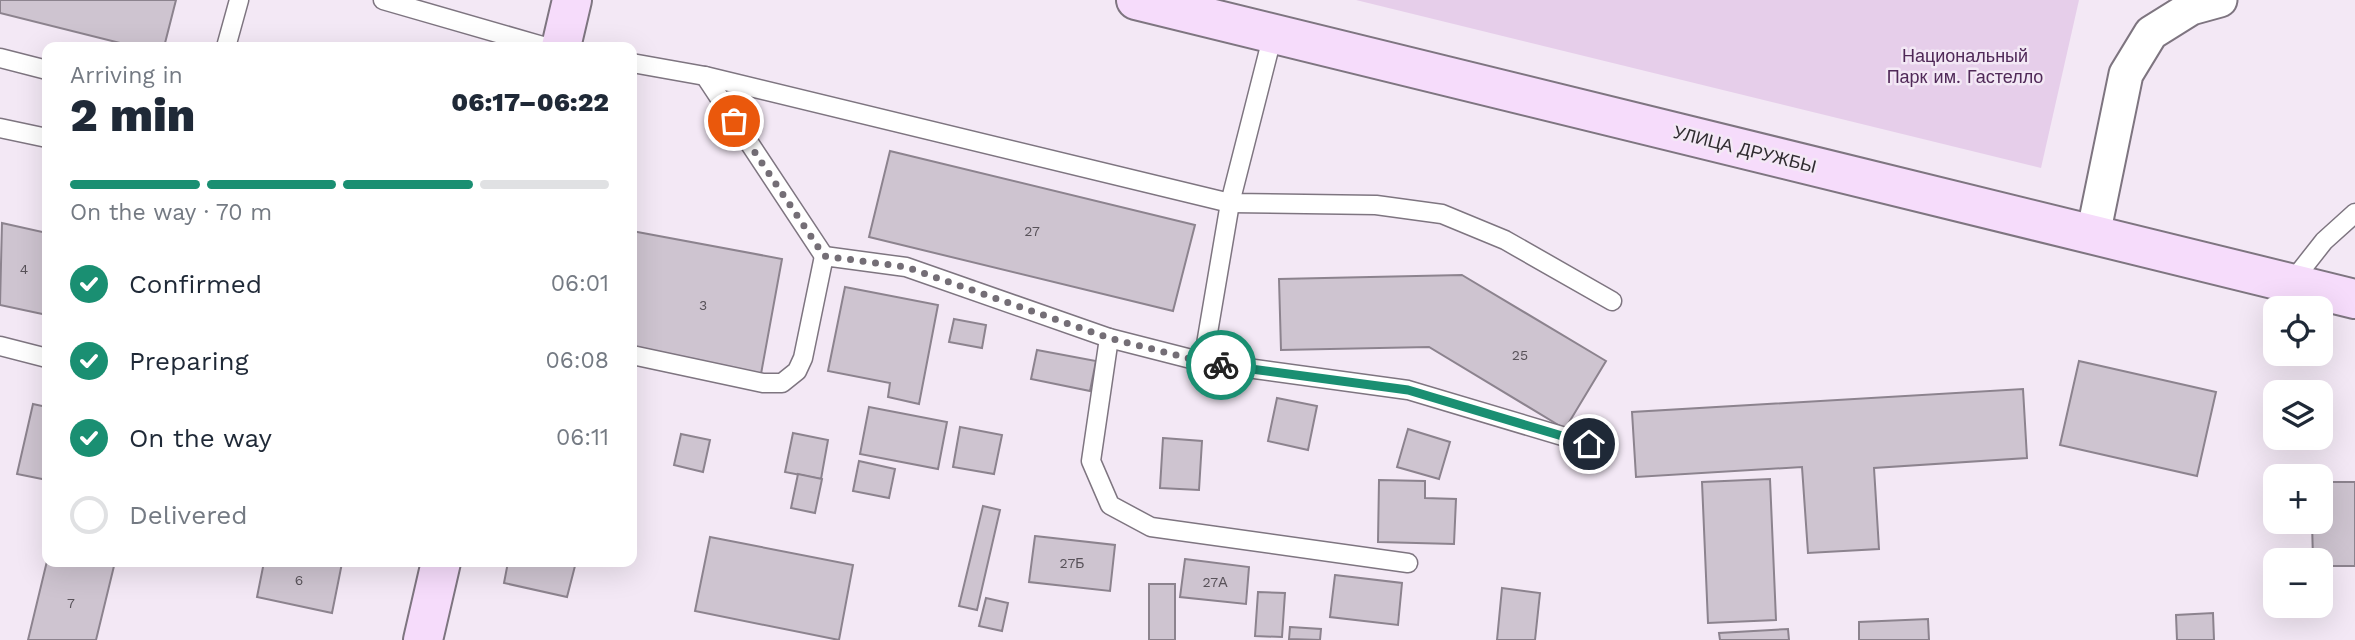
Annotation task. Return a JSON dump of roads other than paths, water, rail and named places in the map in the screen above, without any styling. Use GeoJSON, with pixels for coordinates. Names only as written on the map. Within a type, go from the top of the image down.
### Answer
{"type":"FeatureCollection","features":[{"type":"Feature","properties":{"kind":"main road"},"geometry":{"type":"LineString","coordinates":[[562,42],[572,0]]}},
{"type":"Feature","properties":{"kind":"main road","name":"УЛИЦА ДРУЖБЫ"},"geometry":{"type":"LineString","coordinates":[[1136,0],[2355,299]]}},
{"type":"Feature","properties":{"kind":"main road"},"geometry":{"type":"LineString","coordinates":[[423,640],[440,567]]}},
{"type":"Feature","properties":{"kind":"street"},"geometry":{"type":"LineString","coordinates":[[2093,234],[2126,74],[2151,33],[2191,8],[2220,0]]}},
{"type":"Feature","properties":{"kind":"lane"},"geometry":{"type":"LineString","coordinates":[[227,42],[239,0]]}},
{"type":"Feature","properties":{"kind":"lane"},"geometry":{"type":"LineString","coordinates":[[383,0],[529,42]]}},
{"type":"Feature","properties":{"kind":"lane"},"geometry":{"type":"LineString","coordinates":[[1203,362],[1230,202],[1273,34]]}},
{"type":"Feature","properties":{"kind":"lane"},"geometry":{"type":"LineString","coordinates":[[0,58],[42,69]]}},
{"type":"Feature","properties":{"kind":"lane"},"geometry":{"type":"LineString","coordinates":[[637,64],[705,76],[1230,202],[1376,205],[1442,214],[1505,240],[1612,301]]}},
{"type":"Feature","properties":{"kind":"lane"},"geometry":{"type":"LineString","coordinates":[[637,356],[763,383],[782,383],[796,371],[803,358],[824,256],[705,76]]}},
{"type":"Feature","properties":{"kind":"lane"},"geometry":{"type":"LineString","coordinates":[[0,128],[42,137]]}},
{"type":"Feature","properties":{"kind":"lane"},"geometry":{"type":"LineString","coordinates":[[2291,283],[2324,241],[2355,213]]}},
{"type":"Feature","properties":{"kind":"lane"},"geometry":{"type":"LineString","coordinates":[[824,256],[906,267],[1109,338],[1203,362],[1408,390],[1589,444]]}},
{"type":"Feature","properties":{"kind":"lane"},"geometry":{"type":"LineString","coordinates":[[1109,338],[1091,461],[1110,505],[1151,527],[1408,563]]}},
{"type":"Feature","properties":{"kind":"lane"},"geometry":{"type":"LineString","coordinates":[[0,346],[42,357]]}},
{"type":"Feature","properties":{"kind":"park label","name":"Национальный Парк им. Гастелло"},"geometry":{"type":"Point","coordinates":[1965,65]}}]}
